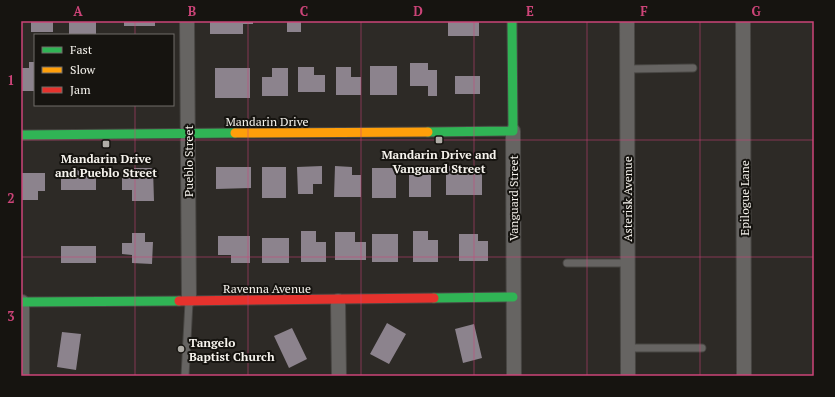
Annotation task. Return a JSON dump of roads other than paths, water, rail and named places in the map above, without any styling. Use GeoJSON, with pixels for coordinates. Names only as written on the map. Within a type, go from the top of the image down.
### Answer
{"type":"FeatureCollection","features":[{"type":"Feature","properties":{"kind":"street","name":"Pueblo Street"},"geometry":{"type":"LineString","coordinates":[[187,21],[189,300]]}},
{"type":"Feature","properties":{"kind":"street","name":"Vanguard Street"},"geometry":{"type":"LineString","coordinates":[[512,21],[514,131],[514,376]]}},
{"type":"Feature","properties":{"kind":"street","name":"Asterisk Avenue"},"geometry":{"type":"LineString","coordinates":[[626,21],[628,376]]}},
{"type":"Feature","properties":{"kind":"street","name":"Epilogue Lane"},"geometry":{"type":"LineString","coordinates":[[743,21],[744,376]]}},
{"type":"Feature","properties":{"kind":"street","name":"Mandarin Drive"},"geometry":{"type":"LineString","coordinates":[[21,135],[514,131]]}},
{"type":"Feature","properties":{"kind":"street","name":"Ravenna Avenue"},"geometry":{"type":"LineString","coordinates":[[21,302],[338,300],[514,297]]}},
{"type":"Feature","properties":{"kind":"street"},"geometry":{"type":"LineString","coordinates":[[338,300],[339,376]]}},
{"type":"Feature","properties":{"kind":"street"},"geometry":{"type":"LineString","coordinates":[[21,302],[22,376]]}},
{"type":"Feature","properties":{"kind":"lane"},"geometry":{"type":"LineString","coordinates":[[627,69],[693,68]]}},
{"type":"Feature","properties":{"kind":"lane"},"geometry":{"type":"LineString","coordinates":[[567,263],[628,263]]}},
{"type":"Feature","properties":{"kind":"lane"},"geometry":{"type":"LineString","coordinates":[[185,376],[189,300]]}},
{"type":"Feature","properties":{"kind":"lane"},"geometry":{"type":"LineString","coordinates":[[628,348],[702,348]]}},
{"type":"Feature","properties":{"kind":"place","name":"Mandarin Drive and Vanguard Street"},"geometry":{"type":"Point","coordinates":[439,140]}},
{"type":"Feature","properties":{"kind":"place","name":"Mandarin Drive and Pueblo Street"},"geometry":{"type":"Point","coordinates":[106,144]}},
{"type":"Feature","properties":{"kind":"place","name":"Tangelo Baptist Church"},"geometry":{"type":"Point","coordinates":[181,349]}}]}
